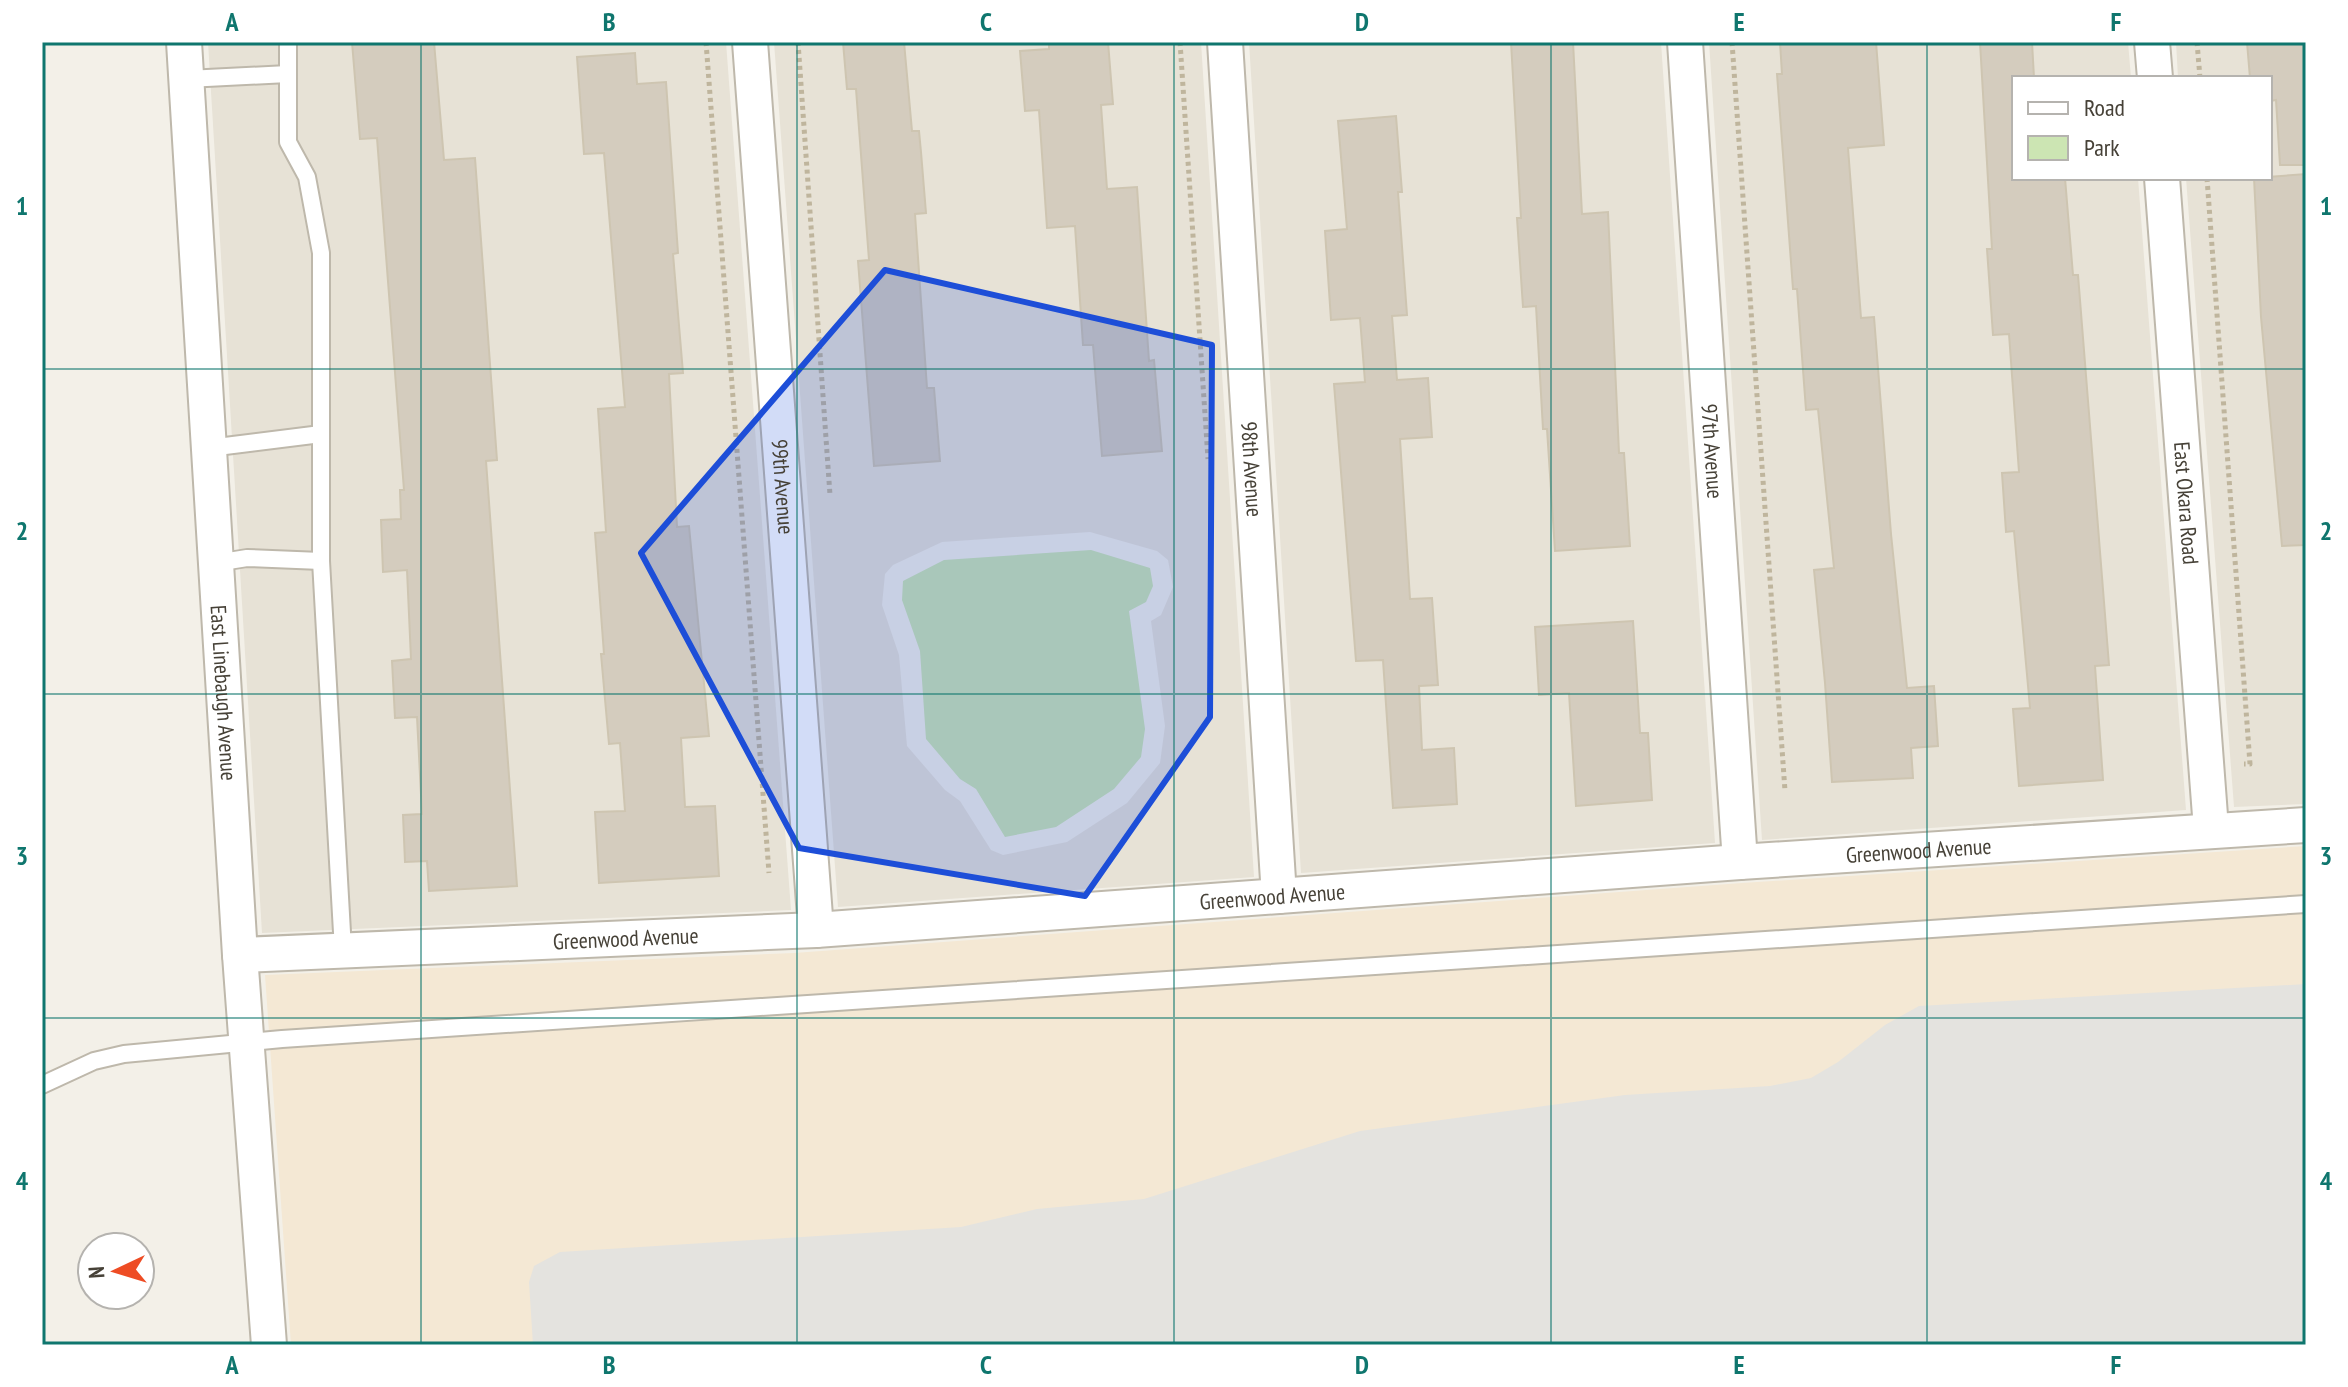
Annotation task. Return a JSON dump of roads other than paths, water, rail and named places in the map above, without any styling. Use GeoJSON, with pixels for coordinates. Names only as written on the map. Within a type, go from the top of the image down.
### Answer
{"type":"FeatureCollection","features":[{"type":"Feature","properties":{"kind":"street","name":"East Linebaugh Avenue"},"geometry":{"type":"LineString","coordinates":[[184,42],[240,955],[269,1345]]}},
{"type":"Feature","properties":{"kind":"street","name":"99th Avenue"},"geometry":{"type":"LineString","coordinates":[[750,42],[816,930]]}},
{"type":"Feature","properties":{"kind":"street","name":"98th Avenue"},"geometry":{"type":"LineString","coordinates":[[1225,42],[1279,896]]}},
{"type":"Feature","properties":{"kind":"street","name":"97th Avenue"},"geometry":{"type":"LineString","coordinates":[[1685,42],[1740,862]]}},
{"type":"Feature","properties":{"kind":"street"},"geometry":{"type":"LineString","coordinates":[[2152,42],[2155,76]]}},
{"type":"Feature","properties":{"kind":"street","name":"East Okara Road"},"geometry":{"type":"LineString","coordinates":[[2162,180],[2211,829]]}},
{"type":"Feature","properties":{"kind":"street","name":"Greenwood Avenue"},"geometry":{"type":"LineString","coordinates":[[240,955],[816,930],[1740,862],[2306,825]]}},
{"type":"Feature","properties":{"kind":"lane"},"geometry":{"type":"LineString","coordinates":[[288,42],[288,142],[307,177],[321,253],[321,561],[343,950]]}},
{"type":"Feature","properties":{"kind":"lane"},"geometry":{"type":"LineString","coordinates":[[187,79],[288,74]]}},
{"type":"Feature","properties":{"kind":"lane"},"geometry":{"type":"LineString","coordinates":[[209,448],[321,434]]}},
{"type":"Feature","properties":{"kind":"lane"},"geometry":{"type":"LineString","coordinates":[[216,563],[247,558],[321,561]]}},
{"type":"Feature","properties":{"kind":"lane"},"geometry":{"type":"LineString","coordinates":[[42,1085],[94,1061],[124,1054],[248,1042],[2306,904]]}}]}
